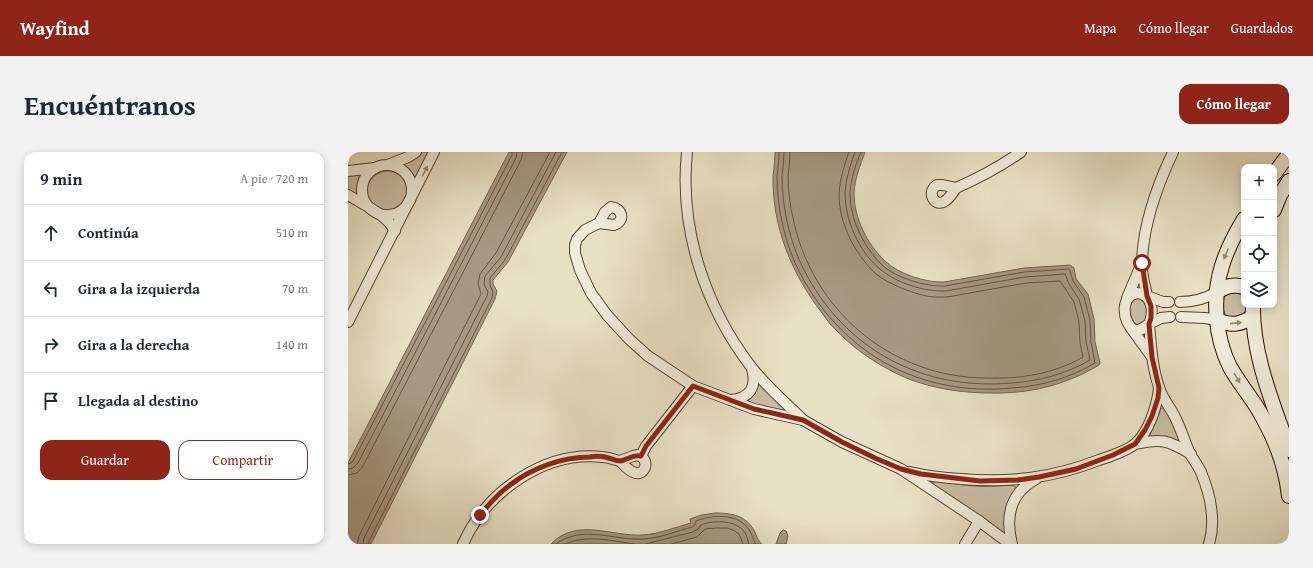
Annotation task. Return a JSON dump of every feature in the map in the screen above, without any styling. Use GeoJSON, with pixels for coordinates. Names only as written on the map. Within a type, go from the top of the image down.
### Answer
{"type":"FeatureCollection","features":[{"type":"Feature","properties":{"kind":"street"},"geometry":{"type":"LineString","coordinates":[[348,171],[388,165],[416,152]]}},
{"type":"Feature","properties":{"kind":"street"},"geometry":{"type":"LineString","coordinates":[[348,322],[395,232],[434,152]]}},
{"type":"Feature","properties":{"kind":"street"},"geometry":{"type":"LineString","coordinates":[[686,152],[686,190],[689,223],[695,254],[705,285],[718,314],[752,369],[803,420],[842,442],[901,469],[1011,544]]}},
{"type":"Feature","properties":{"kind":"street"},"geometry":{"type":"LineString","coordinates":[[956,188],[976,180],[1004,164],[1021,152]]}},
{"type":"Feature","properties":{"kind":"street"},"geometry":{"type":"LineString","coordinates":[[1172,152],[1152,205],[1145,233],[1142,263],[1147,296],[1152,312],[1149,324],[1152,357],[1159,388],[1176,418],[1191,454],[1201,472],[1211,510],[1212,521],[1211,538],[1209,544]]}},
{"type":"Feature","properties":{"kind":"street"},"geometry":{"type":"LineString","coordinates":[[1277,170],[1289,154]]}},
{"type":"Feature","properties":{"kind":"street"},"geometry":{"type":"LineString","coordinates":[[348,195],[382,215],[398,213],[404,209],[412,194],[412,186],[404,171],[388,165]]}},
{"type":"Feature","properties":{"kind":"street"},"geometry":{"type":"LineString","coordinates":[[375,168],[365,179],[362,186],[362,194],[369,207],[391,224],[395,232]]}},
{"type":"Feature","properties":{"kind":"street"},"geometry":{"type":"LineString","coordinates":[[1277,202],[1289,181]]}},
{"type":"Feature","properties":{"kind":"street"},"geometry":{"type":"LineString","coordinates":[[599,223],[585,230],[577,239],[575,253],[580,270],[591,293],[607,315],[629,339],[648,356],[693,386],[754,409],[803,420]]}},
{"type":"Feature","properties":{"kind":"street"},"geometry":{"type":"LineString","coordinates":[[1241,224],[1231,242],[1221,268],[1217,292],[1217,320],[1222,346],[1230,365],[1263,418],[1274,440],[1282,465],[1289,496]]}},
{"type":"Feature","properties":{"kind":"street"},"geometry":{"type":"LineString","coordinates":[[1142,263],[1126,299],[1126,315],[1131,328],[1152,357]]}},
{"type":"Feature","properties":{"kind":"street"},"geometry":{"type":"LineString","coordinates":[[1180,302],[1192,302],[1208,297],[1228,286],[1241,286]]}},
{"type":"Feature","properties":{"kind":"street"},"geometry":{"type":"LineString","coordinates":[[1126,299],[1132,294],[1142,293],[1162,302],[1168,302]]}},
{"type":"Feature","properties":{"kind":"street"},"geometry":{"type":"LineString","coordinates":[[1192,302],[1193,317]]}},
{"type":"Feature","properties":{"kind":"street"},"geometry":{"type":"LineString","coordinates":[[1181,317],[1217,320],[1232,324],[1247,320],[1253,310]]}},
{"type":"Feature","properties":{"kind":"street"},"geometry":{"type":"LineString","coordinates":[[1253,310],[1257,344],[1265,378],[1289,450]]}},
{"type":"Feature","properties":{"kind":"street"},"geometry":{"type":"LineString","coordinates":[[1131,328],[1134,330],[1142,329],[1161,318],[1170,317]]}},
{"type":"Feature","properties":{"kind":"street"},"geometry":{"type":"LineString","coordinates":[[729,400],[741,398],[749,393],[754,384],[755,378],[752,369]]}},
{"type":"Feature","properties":{"kind":"street"},"geometry":{"type":"LineString","coordinates":[[641,456],[646,446],[693,386]]}},
{"type":"Feature","properties":{"kind":"street"},"geometry":{"type":"LineString","coordinates":[[1135,444],[1145,430],[1152,416],[1158,398],[1159,388]]}},
{"type":"Feature","properties":{"kind":"street"},"geometry":{"type":"LineString","coordinates":[[901,469],[921,474],[980,481],[1018,480],[1076,469],[1113,455],[1135,444],[1152,440],[1165,441],[1191,454]]}},
{"type":"Feature","properties":{"kind":"street"},"geometry":{"type":"LineString","coordinates":[[463,544],[468,533],[480,515],[495,498],[511,484],[530,472],[552,463],[589,457],[603,457],[620,461],[632,472],[637,473],[640,473],[646,466],[645,460],[641,456],[633,456],[620,461]]}},
{"type":"Feature","properties":{"kind":"street"},"geometry":{"type":"LineString","coordinates":[[1011,544],[1009,520],[1011,506],[1026,485],[1039,477]]}},
{"type":"Feature","properties":{"kind":"street"},"geometry":{"type":"LineString","coordinates":[[965,544],[979,521]]}},
{"type":"Feature","properties":{"kind":"shaded area"},"geometry":{"type":"Polygon","coordinates":[[[422,152],[433,152],[417,183],[410,172],[400,165],[422,152]]]}},
{"type":"Feature","properties":{"kind":"shaded area"},"geometry":{"type":"Polygon","coordinates":[[[388,171],[403,177],[409,192],[403,207],[388,213],[373,207],[367,192],[373,177],[388,171]]]}},
{"type":"Feature","properties":{"kind":"shaded area"},"geometry":{"type":"Polygon","coordinates":[[[363,174],[364,176],[359,186],[360,198],[348,192],[348,175],[363,174]]]}},
{"type":"Feature","properties":{"kind":"shaded area"},"geometry":{"type":"Polygon","coordinates":[[[1227,292],[1241,292],[1241,308],[1248,308],[1248,311],[1239,320],[1226,316],[1223,307],[1224,298],[1227,292]]]}},
{"type":"Feature","properties":{"kind":"shaded area"},"geometry":{"type":"Polygon","coordinates":[[[1138,298],[1146,306],[1147,314],[1146,322],[1137,328],[1129,318],[1130,302],[1133,299],[1138,298]]]}},
{"type":"Feature","properties":{"kind":"shaded area"},"geometry":{"type":"Polygon","coordinates":[[[761,384],[786,409],[785,413],[748,404],[748,401],[755,394],[757,385],[761,384]]]}},
{"type":"Feature","properties":{"kind":"shaded area"},"geometry":{"type":"Polygon","coordinates":[[[1161,408],[1167,408],[1183,441],[1178,443],[1149,437],[1161,408]]]}},
{"type":"Feature","properties":{"kind":"shaded area"},"geometry":{"type":"Polygon","coordinates":[[[937,481],[975,486],[1010,485],[1016,487],[1017,490],[1004,535],[932,485],[933,482],[937,481]]]}},
{"type":"Feature","properties":{"kind":"water"},"geometry":{"type":"Polygon","coordinates":[[[509,152],[567,152],[508,262],[493,280],[493,284],[497,291],[495,299],[371,544],[348,544],[348,463],[509,152]]]}},
{"type":"Feature","properties":{"kind":"water"},"geometry":{"type":"Polygon","coordinates":[[[775,152],[865,152],[857,177],[854,193],[856,212],[867,239],[878,254],[891,266],[905,274],[929,281],[944,282],[1024,268],[1070,265],[1074,268],[1076,279],[1088,294],[1094,319],[1095,342],[1100,363],[1099,365],[1074,378],[1047,387],[1019,392],[977,393],[950,390],[911,380],[874,361],[853,346],[831,326],[811,298],[793,266],[780,231],[776,213],[773,176],[775,152]]]}},
{"type":"Feature","properties":{"kind":"water"},"geometry":{"type":"Polygon","coordinates":[[[715,513],[732,514],[742,518],[754,530],[762,544],[551,544],[561,536],[572,531],[595,530],[631,535],[643,535],[691,523],[690,519],[715,513]]]}},
{"type":"Feature","properties":{"kind":"water"},"geometry":{"type":"Polygon","coordinates":[[[783,530],[786,531],[788,536],[786,544],[776,544],[780,533],[783,530]]]}},
{"type":"Feature","properties":{"kind":"route"},"geometry":{"type":"LineString","coordinates":[[480,515],[495,498],[511,484],[530,472],[552,463],[589,457],[603,457],[620,461],[633,456],[641,456],[646,446],[693,386],[754,409],[803,420],[842,442],[875,458],[901,469],[921,474],[980,481],[1018,480],[1076,469],[1113,455],[1135,444],[1145,430],[1152,416],[1158,398],[1159,388],[1152,357],[1149,324],[1152,312],[1147,296],[1142,263]]}}]}
